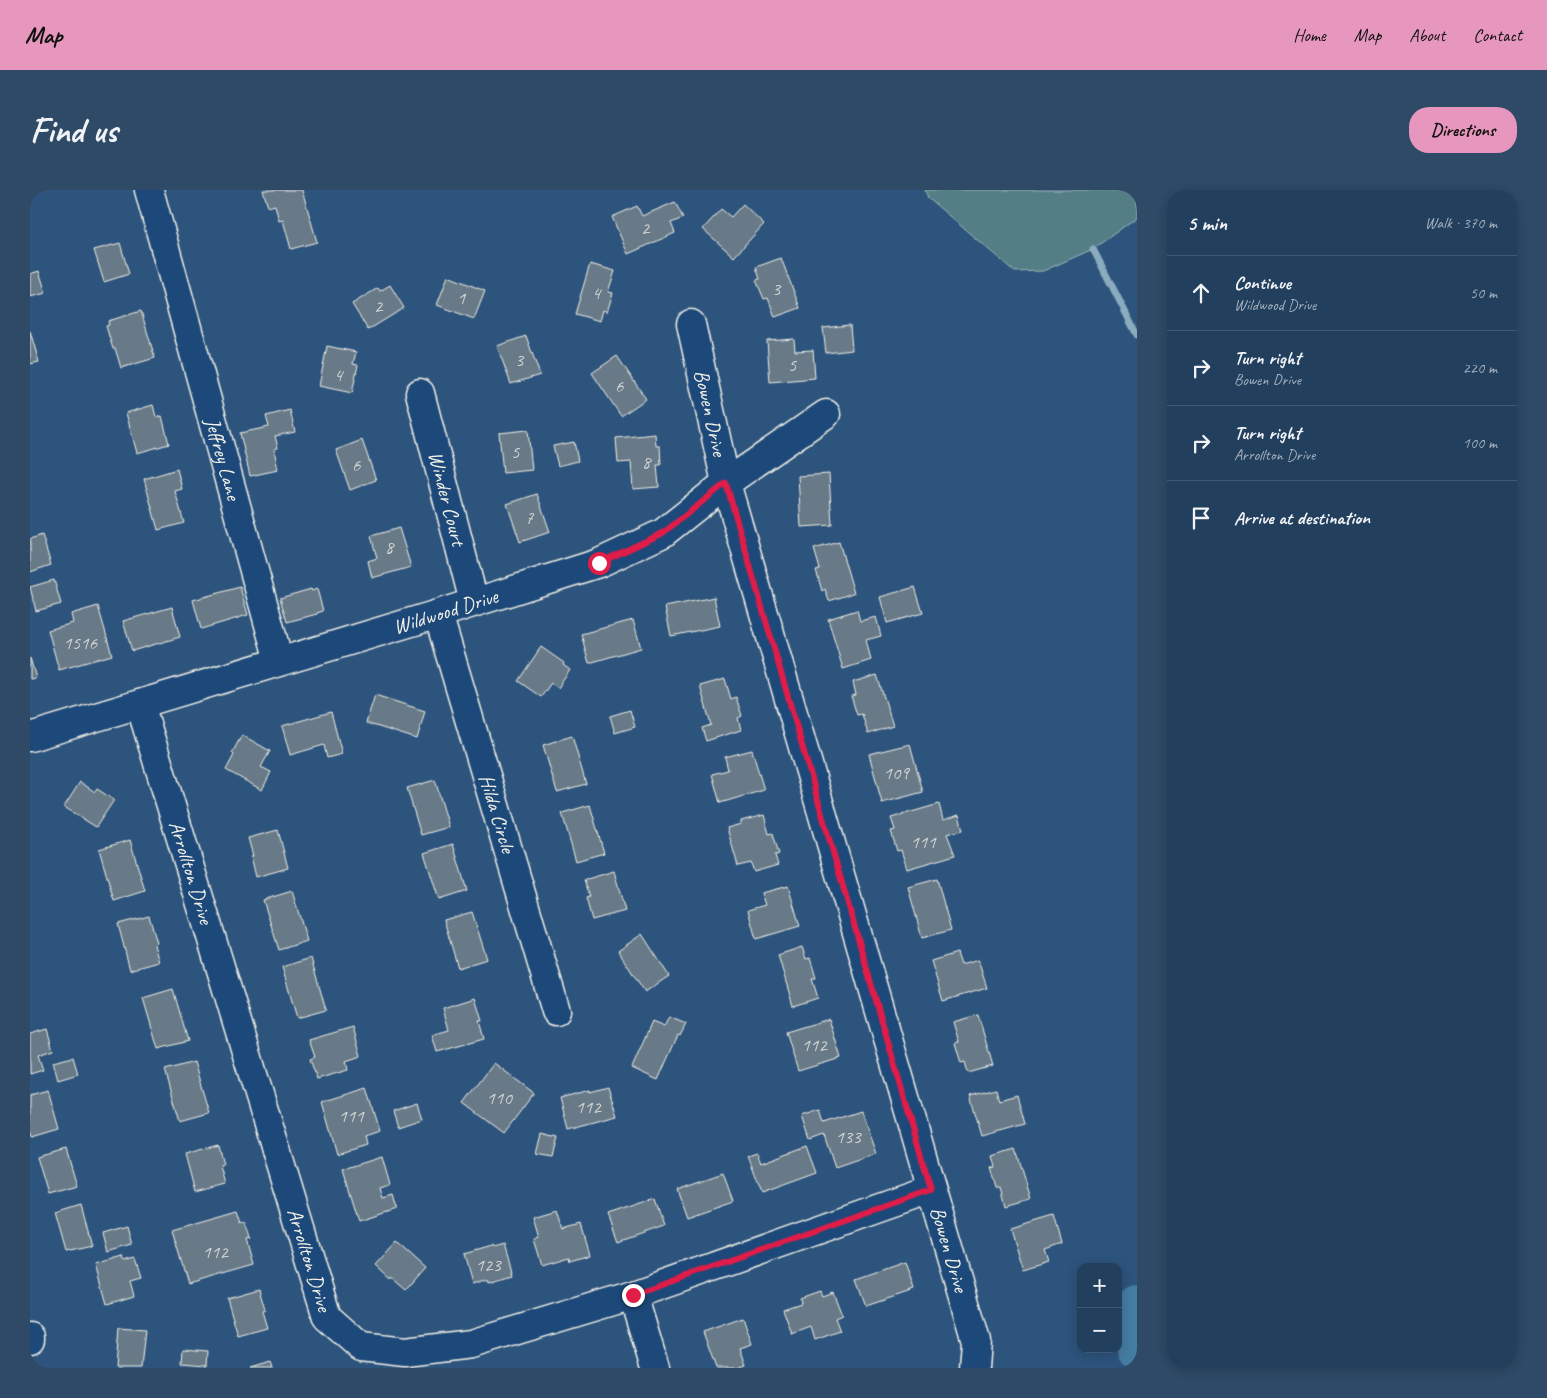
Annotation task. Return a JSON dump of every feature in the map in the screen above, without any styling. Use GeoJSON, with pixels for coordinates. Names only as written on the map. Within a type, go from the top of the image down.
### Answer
{"type":"FeatureCollection","features":[{"type":"Feature","properties":{"kind":"street","name":"Jeffrey Lane"},"geometry":{"type":"LineString","coordinates":[[150,190],[279,661]]}},
{"type":"Feature","properties":{"kind":"street","name":"Bowen Drive"},"geometry":{"type":"LineString","coordinates":[[691,324],[726,483],[976,1342],[974,1368]]}},
{"type":"Feature","properties":{"kind":"street","name":"Winder Court"},"geometry":{"type":"LineString","coordinates":[[420,393],[474,602]]}},
{"type":"Feature","properties":{"kind":"street","name":"Wildwood Drive"},"geometry":{"type":"LineString","coordinates":[[30,737],[438,614],[599,563],[663,533],[726,483],[826,414]]}},
{"type":"Feature","properties":{"kind":"street","name":"Hilda Circle"},"geometry":{"type":"LineString","coordinates":[[438,614],[556,1011]]}},
{"type":"Feature","properties":{"kind":"street","name":"Arrollton Drive"},"geometry":{"type":"LineString","coordinates":[[140,704],[328,1317],[361,1347],[405,1352],[471,1344],[633,1295],[931,1190]]}},
{"type":"Feature","properties":{"kind":"street"},"geometry":{"type":"LineString","coordinates":[[633,1295],[655,1368]]}},
{"type":"Feature","properties":{"kind":"green space"},"geometry":{"type":"Polygon","coordinates":[[[925,190],[1137,190],[1137,217],[1093,249],[1043,271],[1015,272],[928,198],[925,190]]]}},
{"type":"Feature","properties":{"kind":"building"},"geometry":{"type":"Polygon","coordinates":[[[263,190],[302,190],[317,242],[291,249],[283,220],[279,221],[275,205],[268,207],[263,190]]]}},
{"type":"Feature","properties":{"kind":"building"},"geometry":{"type":"Polygon","coordinates":[[[675,202],[683,218],[671,223],[675,233],[628,254],[612,217],[637,206],[642,216],[675,202]]]}},
{"type":"Feature","properties":{"kind":"building"},"geometry":{"type":"Polygon","coordinates":[[[743,204],[764,224],[734,257],[703,229],[721,209],[731,217],[743,204]]]}},
{"type":"Feature","properties":{"kind":"building"},"geometry":{"type":"Polygon","coordinates":[[[120,243],[129,274],[104,282],[94,250],[120,243]]]}},
{"type":"Feature","properties":{"kind":"building"},"geometry":{"type":"Polygon","coordinates":[[[781,258],[800,308],[775,317],[768,298],[764,299],[756,280],[760,279],[756,267],[781,258]]]}},
{"type":"Feature","properties":{"kind":"building"},"geometry":{"type":"Polygon","coordinates":[[[590,264],[615,271],[608,292],[613,293],[607,312],[603,310],[600,321],[575,314],[590,264]]]}},
{"type":"Feature","properties":{"kind":"building"},"geometry":{"type":"Polygon","coordinates":[[[39,271],[46,293],[30,297],[30,274],[39,271]]]}},
{"type":"Feature","properties":{"kind":"building"},"geometry":{"type":"Polygon","coordinates":[[[448,276],[485,291],[474,319],[437,305],[448,276]]]}},
{"type":"Feature","properties":{"kind":"building"},"geometry":{"type":"Polygon","coordinates":[[[390,285],[404,308],[368,330],[352,304],[378,288],[380,291],[390,285]]]}},
{"type":"Feature","properties":{"kind":"building"},"geometry":{"type":"Polygon","coordinates":[[[141,311],[155,358],[121,368],[106,326],[109,325],[108,321],[141,311]]]}},
{"type":"Feature","properties":{"kind":"building"},"geometry":{"type":"Polygon","coordinates":[[[850,325],[852,350],[826,353],[823,328],[850,325]]]}},
{"type":"Feature","properties":{"kind":"building"},"geometry":{"type":"Polygon","coordinates":[[[30,331],[39,362],[30,364],[30,331]]]}},
{"type":"Feature","properties":{"kind":"building"},"geometry":{"type":"Polygon","coordinates":[[[526,336],[540,375],[511,384],[497,346],[526,336]]]}},
{"type":"Feature","properties":{"kind":"building"},"geometry":{"type":"Polygon","coordinates":[[[794,339],[795,351],[813,350],[815,378],[770,382],[767,341],[794,339]]]}},
{"type":"Feature","properties":{"kind":"building"},"geometry":{"type":"Polygon","coordinates":[[[327,346],[356,352],[353,364],[358,365],[352,393],[319,386],[327,346]]]}},
{"type":"Feature","properties":{"kind":"building"},"geometry":{"type":"Polygon","coordinates":[[[617,356],[646,399],[621,416],[592,373],[617,356]]]}},
{"type":"Feature","properties":{"kind":"building"},"geometry":{"type":"Polygon","coordinates":[[[153,405],[156,417],[162,416],[169,444],[137,453],[126,413],[153,405]]]}},
{"type":"Feature","properties":{"kind":"building"},"geometry":{"type":"Polygon","coordinates":[[[290,410],[295,432],[275,436],[278,448],[274,449],[278,470],[250,476],[240,433],[269,427],[266,416],[290,410]]]}},
{"type":"Feature","properties":{"kind":"building"},"geometry":{"type":"Polygon","coordinates":[[[528,430],[532,470],[503,473],[499,433],[528,430]]]}},
{"type":"Feature","properties":{"kind":"building"},"geometry":{"type":"Polygon","coordinates":[[[655,434],[656,446],[660,446],[661,465],[657,465],[659,487],[633,489],[631,462],[618,463],[616,438],[655,434]]]}},
{"type":"Feature","properties":{"kind":"building"},"geometry":{"type":"Polygon","coordinates":[[[362,440],[376,480],[350,490],[336,450],[362,440]]]}},
{"type":"Feature","properties":{"kind":"building"},"geometry":{"type":"Polygon","coordinates":[[[574,442],[578,461],[558,466],[553,446],[574,442]]]}},
{"type":"Feature","properties":{"kind":"building"},"geometry":{"type":"Polygon","coordinates":[[[177,469],[182,489],[175,491],[184,523],[158,530],[144,479],[177,469]]]}},
{"type":"Feature","properties":{"kind":"building"},"geometry":{"type":"Polygon","coordinates":[[[829,474],[832,525],[801,527],[798,476],[829,474]]]}},
{"type":"Feature","properties":{"kind":"building"},"geometry":{"type":"Polygon","coordinates":[[[537,494],[550,532],[520,542],[507,504],[537,494]]]}},
{"type":"Feature","properties":{"kind":"building"},"geometry":{"type":"Polygon","coordinates":[[[399,528],[411,567],[372,578],[368,561],[377,558],[371,536],[399,528]]]}},
{"type":"Feature","properties":{"kind":"building"},"geometry":{"type":"Polygon","coordinates":[[[42,535],[51,565],[30,572],[30,539],[42,535]]]}},
{"type":"Feature","properties":{"kind":"building"},"geometry":{"type":"Polygon","coordinates":[[[839,542],[854,593],[829,601],[825,589],[822,591],[816,570],[820,569],[814,549],[839,542]]]}},
{"type":"Feature","properties":{"kind":"building"},"geometry":{"type":"Polygon","coordinates":[[[54,580],[61,604],[36,611],[30,587],[54,580]]]}},
{"type":"Feature","properties":{"kind":"building"},"geometry":{"type":"Polygon","coordinates":[[[240,587],[248,615],[201,629],[193,600],[240,587]]]}},
{"type":"Feature","properties":{"kind":"building"},"geometry":{"type":"Polygon","coordinates":[[[915,587],[923,613],[887,623],[880,597],[915,587]]]}},
{"type":"Feature","properties":{"kind":"building"},"geometry":{"type":"Polygon","coordinates":[[[311,589],[312,591],[317,589],[323,611],[287,622],[280,598],[311,589]]]}},
{"type":"Feature","properties":{"kind":"building"},"geometry":{"type":"Polygon","coordinates":[[[714,597],[720,626],[671,636],[665,607],[714,597]]]}},
{"type":"Feature","properties":{"kind":"building"},"geometry":{"type":"Polygon","coordinates":[[[98,606],[112,655],[59,670],[48,630],[73,623],[71,614],[98,606]]]}},
{"type":"Feature","properties":{"kind":"building"},"geometry":{"type":"Polygon","coordinates":[[[172,607],[180,637],[132,651],[123,621],[172,607]]]}},
{"type":"Feature","properties":{"kind":"building"},"geometry":{"type":"Polygon","coordinates":[[[857,610],[860,621],[876,617],[881,636],[866,640],[871,660],[843,669],[828,619],[857,610]]]}},
{"type":"Feature","properties":{"kind":"building"},"geometry":{"type":"Polygon","coordinates":[[[633,620],[641,648],[589,663],[581,634],[633,620]]]}},
{"type":"Feature","properties":{"kind":"building"},"geometry":{"type":"Polygon","coordinates":[[[541,647],[564,663],[563,665],[570,670],[558,688],[551,683],[541,697],[518,681],[541,647]]]}},
{"type":"Feature","properties":{"kind":"building"},"geometry":{"type":"Polygon","coordinates":[[[30,658],[36,678],[30,679],[30,658]]]}},
{"type":"Feature","properties":{"kind":"building"},"geometry":{"type":"Polygon","coordinates":[[[877,675],[893,726],[868,734],[862,714],[857,715],[851,696],[856,695],[853,682],[877,675]]]}},
{"type":"Feature","properties":{"kind":"building"},"geometry":{"type":"Polygon","coordinates":[[[725,679],[731,699],[736,697],[742,716],[738,718],[741,730],[706,741],[702,728],[711,725],[700,686],[725,679]]]}},
{"type":"Feature","properties":{"kind":"building"},"geometry":{"type":"Polygon","coordinates":[[[375,695],[425,711],[417,739],[366,723],[375,695]]]}},
{"type":"Feature","properties":{"kind":"building"},"geometry":{"type":"Polygon","coordinates":[[[630,710],[635,727],[615,733],[610,716],[630,710]]]}},
{"type":"Feature","properties":{"kind":"building"},"geometry":{"type":"Polygon","coordinates":[[[331,712],[342,754],[327,758],[324,745],[290,755],[282,726],[331,712]]]}},
{"type":"Feature","properties":{"kind":"building"},"geometry":{"type":"Polygon","coordinates":[[[242,735],[270,751],[261,767],[271,772],[262,790],[226,770],[234,755],[232,753],[242,735]]]}},
{"type":"Feature","properties":{"kind":"building"},"geometry":{"type":"Polygon","coordinates":[[[572,736],[586,784],[557,792],[543,745],[572,736]]]}},
{"type":"Feature","properties":{"kind":"building"},"geometry":{"type":"Polygon","coordinates":[[[910,744],[923,792],[882,803],[869,754],[910,744]]]}},
{"type":"Feature","properties":{"kind":"building"},"geometry":{"type":"Polygon","coordinates":[[[752,750],[764,790],[720,803],[712,774],[728,770],[725,757],[752,750]]]}},
{"type":"Feature","properties":{"kind":"building"},"geometry":{"type":"Polygon","coordinates":[[[435,780],[449,827],[421,835],[407,788],[435,780]]]}},
{"type":"Feature","properties":{"kind":"building"},"geometry":{"type":"Polygon","coordinates":[[[80,782],[95,792],[97,789],[114,800],[96,827],[64,807],[80,782]]]}},
{"type":"Feature","properties":{"kind":"building"},"geometry":{"type":"Polygon","coordinates":[[[939,804],[943,820],[959,815],[963,830],[947,834],[955,855],[907,869],[901,850],[897,851],[891,831],[895,830],[891,818],[939,804]]]}},
{"type":"Feature","properties":{"kind":"building"},"geometry":{"type":"Polygon","coordinates":[[[590,805],[604,853],[576,861],[562,813],[590,805]]]}},
{"type":"Feature","properties":{"kind":"building"},"geometry":{"type":"Polygon","coordinates":[[[764,815],[769,834],[773,833],[779,854],[775,855],[778,865],[754,872],[751,863],[738,866],[727,828],[741,824],[741,821],[764,815]]]}},
{"type":"Feature","properties":{"kind":"building"},"geometry":{"type":"Polygon","coordinates":[[[278,830],[288,868],[256,877],[248,838],[278,830]]]}},
{"type":"Feature","properties":{"kind":"building"},"geometry":{"type":"Polygon","coordinates":[[[130,840],[145,891],[114,901],[99,849],[130,840]]]}},
{"type":"Feature","properties":{"kind":"building"},"geometry":{"type":"Polygon","coordinates":[[[453,844],[467,891],[439,900],[424,853],[453,844]]]}},
{"type":"Feature","properties":{"kind":"building"},"geometry":{"type":"Polygon","coordinates":[[[614,871],[625,911],[592,920],[586,898],[589,897],[584,880],[614,871]]]}},
{"type":"Feature","properties":{"kind":"building"},"geometry":{"type":"Polygon","coordinates":[[[937,879],[951,930],[922,938],[908,887],[937,879]]]}},
{"type":"Feature","properties":{"kind":"building"},"geometry":{"type":"Polygon","coordinates":[[[788,886],[800,926],[756,939],[748,910],[765,905],[761,893],[788,886]]]}},
{"type":"Feature","properties":{"kind":"building"},"geometry":{"type":"Polygon","coordinates":[[[292,891],[307,941],[279,950],[263,900],[292,891]]]}},
{"type":"Feature","properties":{"kind":"building"},"geometry":{"type":"Polygon","coordinates":[[[472,912],[487,959],[458,968],[444,920],[472,912]]]}},
{"type":"Feature","properties":{"kind":"building"},"geometry":{"type":"Polygon","coordinates":[[[149,916],[157,943],[154,945],[159,962],[130,970],[118,924],[149,916]]]}},
{"type":"Feature","properties":{"kind":"building"},"geometry":{"type":"Polygon","coordinates":[[[642,934],[669,976],[645,992],[618,951],[642,934]]]}},
{"type":"Feature","properties":{"kind":"building"},"geometry":{"type":"Polygon","coordinates":[[[802,947],[806,959],[810,958],[816,978],[812,979],[818,998],[793,1006],[778,955],[802,947]]]}},
{"type":"Feature","properties":{"kind":"building"},"geometry":{"type":"Polygon","coordinates":[[[957,953],[961,965],[978,960],[987,988],[943,1001],[931,961],[957,953]]]}},
{"type":"Feature","properties":{"kind":"building"},"geometry":{"type":"Polygon","coordinates":[[[311,958],[326,1010],[297,1018],[282,967],[311,958]]]}},
{"type":"Feature","properties":{"kind":"building"},"geometry":{"type":"Polygon","coordinates":[[[173,989],[188,1041],[158,1049],[143,998],[173,989]]]}},
{"type":"Feature","properties":{"kind":"building"},"geometry":{"type":"Polygon","coordinates":[[[475,998],[482,1021],[479,1021],[484,1039],[437,1052],[432,1035],[449,1030],[443,1008],[475,998]]]}},
{"type":"Feature","properties":{"kind":"building"},"geometry":{"type":"Polygon","coordinates":[[[978,1015],[993,1066],[968,1073],[965,1062],[961,1063],[955,1043],[959,1042],[953,1022],[978,1015]]]}},
{"type":"Feature","properties":{"kind":"building"},"geometry":{"type":"Polygon","coordinates":[[[669,1017],[686,1024],[680,1036],[678,1035],[658,1080],[632,1068],[652,1022],[664,1027],[669,1017]]]}},
{"type":"Feature","properties":{"kind":"building"},"geometry":{"type":"Polygon","coordinates":[[[829,1019],[841,1058],[798,1071],[786,1032],[829,1019]]]}},
{"type":"Feature","properties":{"kind":"building"},"geometry":{"type":"Polygon","coordinates":[[[353,1027],[361,1056],[346,1061],[348,1070],[317,1079],[310,1059],[315,1057],[309,1040],[353,1027]]]}},
{"type":"Feature","properties":{"kind":"building"},"geometry":{"type":"Polygon","coordinates":[[[47,1029],[53,1050],[38,1055],[43,1070],[30,1074],[30,1034],[47,1029]]]}},
{"type":"Feature","properties":{"kind":"building"},"geometry":{"type":"Polygon","coordinates":[[[73,1057],[78,1074],[58,1080],[53,1062],[73,1057]]]}},
{"type":"Feature","properties":{"kind":"building"},"geometry":{"type":"Polygon","coordinates":[[[194,1062],[209,1113],[180,1121],[165,1070],[194,1062]]]}},
{"type":"Feature","properties":{"kind":"building"},"geometry":{"type":"Polygon","coordinates":[[[494,1063],[534,1093],[504,1133],[464,1103],[494,1063]]]}},
{"type":"Feature","properties":{"kind":"building"},"geometry":{"type":"Polygon","coordinates":[[[608,1087],[617,1116],[568,1129],[560,1098],[608,1087]]]}},
{"type":"Feature","properties":{"kind":"building"},"geometry":{"type":"Polygon","coordinates":[[[367,1088],[380,1131],[364,1136],[366,1145],[337,1154],[322,1102],[367,1088]]]}},
{"type":"Feature","properties":{"kind":"building"},"geometry":{"type":"Polygon","coordinates":[[[996,1089],[999,1100],[1017,1095],[1025,1124],[982,1136],[970,1096],[996,1089]]]}},
{"type":"Feature","properties":{"kind":"building"},"geometry":{"type":"Polygon","coordinates":[[[48,1090],[59,1129],[32,1137],[30,1130],[30,1095],[48,1090]]]}},
{"type":"Feature","properties":{"kind":"building"},"geometry":{"type":"Polygon","coordinates":[[[417,1103],[422,1119],[398,1127],[393,1111],[417,1103]]]}},
{"type":"Feature","properties":{"kind":"building"},"geometry":{"type":"Polygon","coordinates":[[[820,1110],[824,1123],[861,1111],[876,1154],[835,1168],[824,1135],[810,1140],[802,1116],[820,1110]]]}},
{"type":"Feature","properties":{"kind":"building"},"geometry":{"type":"Polygon","coordinates":[[[542,1134],[558,1138],[553,1157],[537,1154],[542,1134]]]}},
{"type":"Feature","properties":{"kind":"building"},"geometry":{"type":"Polygon","coordinates":[[[218,1145],[223,1165],[220,1166],[225,1184],[195,1192],[185,1154],[218,1145]]]}},
{"type":"Feature","properties":{"kind":"building"},"geometry":{"type":"Polygon","coordinates":[[[807,1146],[817,1173],[762,1193],[748,1156],[757,1153],[761,1163],[807,1146]]]}},
{"type":"Feature","properties":{"kind":"building"},"geometry":{"type":"Polygon","coordinates":[[[66,1149],[77,1186],[48,1194],[37,1157],[66,1149]]]}},
{"type":"Feature","properties":{"kind":"building"},"geometry":{"type":"Polygon","coordinates":[[[1016,1149],[1031,1199],[1006,1206],[1001,1187],[997,1188],[991,1168],[995,1167],[992,1156],[1016,1149]]]}},
{"type":"Feature","properties":{"kind":"building"},"geometry":{"type":"Polygon","coordinates":[[[382,1157],[390,1185],[380,1188],[383,1198],[393,1195],[397,1209],[359,1221],[343,1169],[382,1157]]]}},
{"type":"Feature","properties":{"kind":"building"},"geometry":{"type":"Polygon","coordinates":[[[723,1173],[733,1201],[687,1217],[677,1189],[723,1173]]]}},
{"type":"Feature","properties":{"kind":"building"},"geometry":{"type":"Polygon","coordinates":[[[655,1199],[664,1226],[618,1242],[608,1215],[655,1199]]]}},
{"type":"Feature","properties":{"kind":"building"},"geometry":{"type":"Polygon","coordinates":[[[81,1205],[92,1246],[66,1252],[55,1213],[81,1205]]]}},
{"type":"Feature","properties":{"kind":"building"},"geometry":{"type":"Polygon","coordinates":[[[557,1210],[563,1229],[581,1224],[590,1255],[570,1261],[569,1257],[542,1265],[534,1239],[539,1237],[533,1217],[557,1210]]]}},
{"type":"Feature","properties":{"kind":"building"},"geometry":{"type":"Polygon","coordinates":[[[238,1211],[242,1223],[246,1222],[251,1239],[247,1240],[254,1265],[188,1284],[172,1230],[238,1211]]]}},
{"type":"Feature","properties":{"kind":"building"},"geometry":{"type":"Polygon","coordinates":[[[1054,1216],[1062,1244],[1045,1250],[1049,1262],[1023,1270],[1010,1229],[1054,1216]]]}},
{"type":"Feature","properties":{"kind":"building"},"geometry":{"type":"Polygon","coordinates":[[[127,1226],[132,1245],[108,1252],[103,1233],[127,1226]]]}},
{"type":"Feature","properties":{"kind":"building"},"geometry":{"type":"Polygon","coordinates":[[[397,1243],[425,1268],[406,1290],[392,1278],[391,1280],[376,1266],[397,1243]]]}},
{"type":"Feature","properties":{"kind":"building"},"geometry":{"type":"Polygon","coordinates":[[[503,1245],[512,1275],[489,1282],[488,1279],[472,1284],[464,1254],[491,1246],[492,1248],[503,1245]]]}},
{"type":"Feature","properties":{"kind":"building"},"geometry":{"type":"Polygon","coordinates":[[[124,1257],[125,1262],[135,1259],[141,1278],[130,1281],[134,1296],[107,1304],[96,1265],[124,1257]]]}},
{"type":"Feature","properties":{"kind":"building"},"geometry":{"type":"Polygon","coordinates":[[[905,1262],[914,1290],[866,1306],[856,1279],[905,1262]]]}},
{"type":"Feature","properties":{"kind":"building"},"geometry":{"type":"Polygon","coordinates":[[[259,1289],[265,1310],[262,1311],[267,1328],[238,1336],[227,1298],[259,1289]]]}},
{"type":"Feature","properties":{"kind":"building"},"geometry":{"type":"Polygon","coordinates":[[[820,1291],[822,1296],[833,1292],[842,1315],[835,1318],[840,1331],[815,1340],[811,1327],[792,1334],[783,1309],[801,1303],[800,1298],[820,1291]]]}},
{"type":"Feature","properties":{"kind":"building"},"geometry":{"type":"Polygon","coordinates":[[[743,1318],[752,1344],[740,1348],[746,1365],[737,1368],[716,1368],[703,1332],[743,1318]]]}},
{"type":"Feature","properties":{"kind":"building"},"geometry":{"type":"Polygon","coordinates":[[[118,1328],[145,1330],[141,1368],[115,1368],[118,1328]]]}},
{"type":"Feature","properties":{"kind":"building"},"geometry":{"type":"Polygon","coordinates":[[[183,1349],[208,1351],[207,1365],[182,1363],[183,1349]]]}},
{"type":"Feature","properties":{"kind":"building"},"geometry":{"type":"Polygon","coordinates":[[[270,1362],[272,1368],[250,1368],[270,1362]]]}},
{"type":"Feature","properties":{"kind":"waterway"},"geometry":{"type":"LineString","coordinates":[[1093,249],[1137,335]]}},
{"type":"Feature","properties":{"kind":"waterway"},"geometry":{"type":"LineString","coordinates":[[1137,1305],[1137,1348]]}},
{"type":"Feature","properties":{"kind":"route"},"geometry":{"type":"LineString","coordinates":[[599,563],[663,533],[726,483],[931,1190],[633,1295]]}}]}
